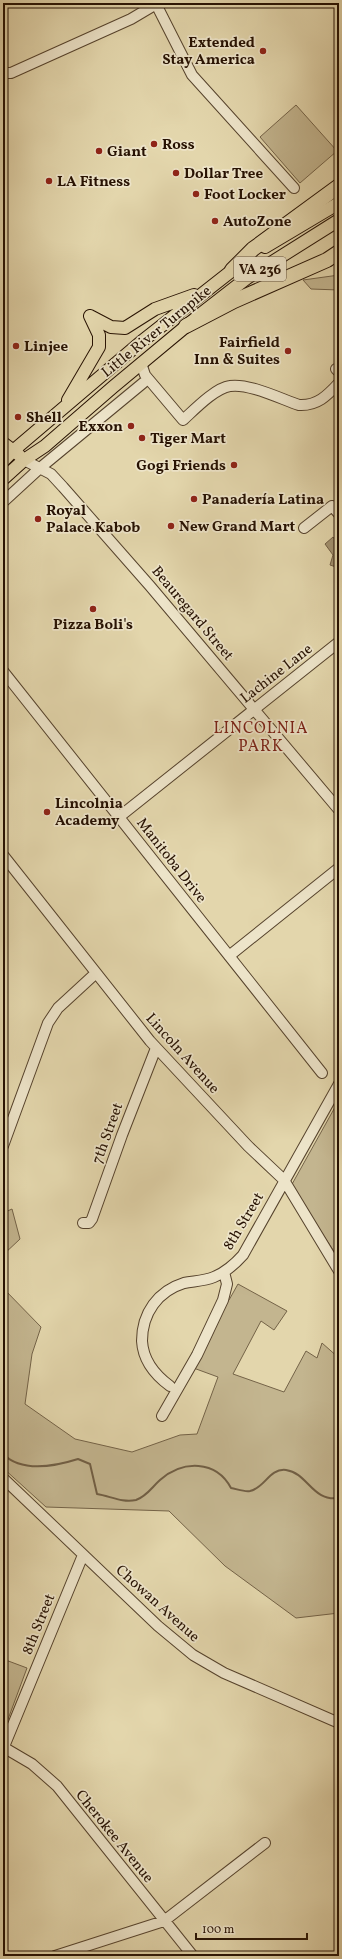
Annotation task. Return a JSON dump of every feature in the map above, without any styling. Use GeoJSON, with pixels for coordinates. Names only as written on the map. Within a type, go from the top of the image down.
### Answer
{"type":"FeatureCollection","features":[{"type":"Feature","properties":{"kind":"highway"},"geometry":{"type":"LineString","coordinates":[[232,270],[253,250],[339,186]]}},
{"type":"Feature","properties":{"kind":"highway"},"geometry":{"type":"LineString","coordinates":[[186,326],[234,301],[327,260],[339,252]]}},
{"type":"Feature","properties":{"kind":"highway"},"geometry":{"type":"LineString","coordinates":[[274,284],[320,269],[339,266]]}},
{"type":"Feature","properties":{"kind":"main road","name":"Little River Turnpike"},"geometry":{"type":"LineString","coordinates":[[7,456],[126,355],[232,270],[256,252],[339,203]]}},
{"type":"Feature","properties":{"kind":"main road","name":"Little River Turnpike"},"geometry":{"type":"LineString","coordinates":[[3,479],[24,460],[45,446],[137,366],[247,278],[339,220]]}},
{"type":"Feature","properties":{"kind":"main road"},"geometry":{"type":"LineString","coordinates":[[61,411],[99,347],[99,335],[90,316],[111,327],[125,328],[156,309],[206,290]]}},
{"type":"Feature","properties":{"kind":"main road"},"geometry":{"type":"LineString","coordinates":[[3,443],[7,456]]}},
{"type":"Feature","properties":{"kind":"main road","name":"Beauregard Street"},"geometry":{"type":"LineString","coordinates":[[7,456],[24,460]]}},
{"type":"Feature","properties":{"kind":"street"},"geometry":{"type":"LineString","coordinates":[[3,73],[11,73],[131,19],[157,4],[192,75],[294,188]]}},
{"type":"Feature","properties":{"kind":"street"},"geometry":{"type":"LineString","coordinates":[[126,355],[145,375],[182,420],[218,391],[230,386],[250,388],[299,405],[307,406],[319,401],[339,383]]}},
{"type":"Feature","properties":{"kind":"street"},"geometry":{"type":"LineString","coordinates":[[137,366],[143,382],[156,397],[165,401]]}},
{"type":"Feature","properties":{"kind":"street"},"geometry":{"type":"LineString","coordinates":[[3,502],[40,468],[143,382]]}},
{"type":"Feature","properties":{"kind":"street","name":"Beauregard Street"},"geometry":{"type":"LineString","coordinates":[[24,460],[51,474],[63,487],[339,810]]}},
{"type":"Feature","properties":{"kind":"street"},"geometry":{"type":"LineString","coordinates":[[304,528],[332,506],[339,514]]}},
{"type":"Feature","properties":{"kind":"street","name":"Lachine Lane"},"geometry":{"type":"LineString","coordinates":[[119,817],[339,642]]}},
{"type":"Feature","properties":{"kind":"street","name":"Manitoba Drive"},"geometry":{"type":"LineString","coordinates":[[3,671],[322,1073]]}},
{"type":"Feature","properties":{"kind":"street","name":"Lincoln Avenue"},"geometry":{"type":"LineString","coordinates":[[3,855],[156,1048],[248,1146],[284,1180],[339,1271]]}},
{"type":"Feature","properties":{"kind":"street"},"geometry":{"type":"LineString","coordinates":[[229,956],[339,868]]}},
{"type":"Feature","properties":{"kind":"street"},"geometry":{"type":"LineString","coordinates":[[3,1146],[48,1023],[58,1008],[96,973]]}},
{"type":"Feature","properties":{"kind":"street","name":"7th Street"},"geometry":{"type":"LineString","coordinates":[[83,1223],[89,1223],[92,1219],[122,1135],[156,1048]]}},
{"type":"Feature","properties":{"kind":"street","name":"8th Street"},"geometry":{"type":"LineString","coordinates":[[162,1416],[197,1355],[223,1300],[227,1284],[224,1272],[243,1255],[339,1084]]}},
{"type":"Feature","properties":{"kind":"street"},"geometry":{"type":"LineString","coordinates":[[170,1386],[155,1373],[144,1353],[142,1333],[148,1312],[153,1304],[167,1291],[176,1286],[204,1280],[224,1272]]}},
{"type":"Feature","properties":{"kind":"street","name":"Chowan Avenue"},"geometry":{"type":"LineString","coordinates":[[3,1478],[158,1626],[193,1655],[224,1673],[339,1723]]}},
{"type":"Feature","properties":{"kind":"street","name":"8th Street"},"geometry":{"type":"LineString","coordinates":[[3,1748],[83,1555]]}},
{"type":"Feature","properties":{"kind":"street","name":"Cherokee Avenue"},"geometry":{"type":"LineString","coordinates":[[3,1748],[32,1764],[57,1786],[193,1956]]}},
{"type":"Feature","properties":{"kind":"street"},"geometry":{"type":"LineString","coordinates":[[55,1956],[164,1921],[265,1843]]}},
{"type":"Feature","properties":{"kind":"shaded area"},"geometry":{"type":"Polygon","coordinates":[[[296,105],[337,151],[300,183],[260,137],[296,105]]]}},
{"type":"Feature","properties":{"kind":"shaded area"},"geometry":{"type":"Polygon","coordinates":[[[339,275],[339,290],[311,289],[303,280],[339,275]]]}},
{"type":"Feature","properties":{"kind":"shaded area"},"geometry":{"type":"Polygon","coordinates":[[[333,537],[339,545],[339,568],[330,565],[333,555],[325,544],[333,537]]]}},
{"type":"Feature","properties":{"kind":"shaded area"},"geometry":{"type":"Polygon","coordinates":[[[339,1100],[339,1259],[291,1186],[339,1100]]]}},
{"type":"Feature","properties":{"kind":"shaded area"},"geometry":{"type":"Polygon","coordinates":[[[12,1209],[20,1239],[3,1255],[3,1213],[12,1209]]]}},
{"type":"Feature","properties":{"kind":"shaded area"},"geometry":{"type":"Polygon","coordinates":[[[238,1284],[287,1311],[274,1330],[261,1321],[233,1374],[284,1392],[306,1351],[317,1358],[322,1343],[339,1358],[339,1613],[296,1618],[225,1566],[169,1511],[46,1507],[3,1468],[3,1288],[41,1327],[32,1354],[25,1404],[75,1439],[132,1452],[180,1435],[197,1434],[218,1377],[188,1366],[225,1298],[229,1300],[238,1284]]]}},
{"type":"Feature","properties":{"kind":"shaded area"},"geometry":{"type":"Polygon","coordinates":[[[3,1659],[27,1668],[4,1730],[3,1730],[3,1659]]]}},
{"type":"Feature","properties":{"kind":"waterway"},"geometry":{"type":"LineString","coordinates":[[3,1454],[11,1460],[29,1466],[50,1466],[78,1459],[90,1464],[97,1494],[126,1501],[136,1500],[143,1496],[169,1473],[189,1466],[208,1468],[217,1472],[225,1479],[231,1488],[245,1491],[250,1491],[260,1486],[275,1472],[286,1470],[300,1476],[322,1496],[339,1498]]}},
{"type":"Feature","properties":{"kind":"place","name":"Extended Stay America"},"geometry":{"type":"Point","coordinates":[263,51]}},
{"type":"Feature","properties":{"kind":"place","name":"Ross"},"geometry":{"type":"Point","coordinates":[154,144]}},
{"type":"Feature","properties":{"kind":"place","name":"Giant"},"geometry":{"type":"Point","coordinates":[99,151]}},
{"type":"Feature","properties":{"kind":"place","name":"Dollar Tree"},"geometry":{"type":"Point","coordinates":[176,173]}},
{"type":"Feature","properties":{"kind":"place","name":"LA Fitness"},"geometry":{"type":"Point","coordinates":[49,181]}},
{"type":"Feature","properties":{"kind":"place","name":"Foot Locker"},"geometry":{"type":"Point","coordinates":[196,194]}},
{"type":"Feature","properties":{"kind":"place","name":"AutoZone"},"geometry":{"type":"Point","coordinates":[215,221]}},
{"type":"Feature","properties":{"kind":"place","name":"Linjee"},"geometry":{"type":"Point","coordinates":[16,346]}},
{"type":"Feature","properties":{"kind":"place","name":"Fairfield Inn & Suites"},"geometry":{"type":"Point","coordinates":[288,351]}},
{"type":"Feature","properties":{"kind":"place","name":"Shell"},"geometry":{"type":"Point","coordinates":[18,417]}},
{"type":"Feature","properties":{"kind":"place","name":"Exxon"},"geometry":{"type":"Point","coordinates":[131,426]}},
{"type":"Feature","properties":{"kind":"place","name":"Tiger Mart"},"geometry":{"type":"Point","coordinates":[142,438]}},
{"type":"Feature","properties":{"kind":"place","name":"Gogi Friends"},"geometry":{"type":"Point","coordinates":[234,465]}},
{"type":"Feature","properties":{"kind":"place","name":"Panadería Latina"},"geometry":{"type":"Point","coordinates":[194,499]}},
{"type":"Feature","properties":{"kind":"place","name":"Royal Palace Kabob"},"geometry":{"type":"Point","coordinates":[38,519]}},
{"type":"Feature","properties":{"kind":"place","name":"New Grand Mart"},"geometry":{"type":"Point","coordinates":[171,526]}},
{"type":"Feature","properties":{"kind":"place","name":"Pizza Boli's"},"geometry":{"type":"Point","coordinates":[93,609]}},
{"type":"Feature","properties":{"kind":"place","name":"Lincolnia Academy"},"geometry":{"type":"Point","coordinates":[47,812]}},
{"type":"Feature","properties":{"kind":"district","name":"LINCOLNIA PARK"},"geometry":{"type":"Point","coordinates":[261,736]}}]}
